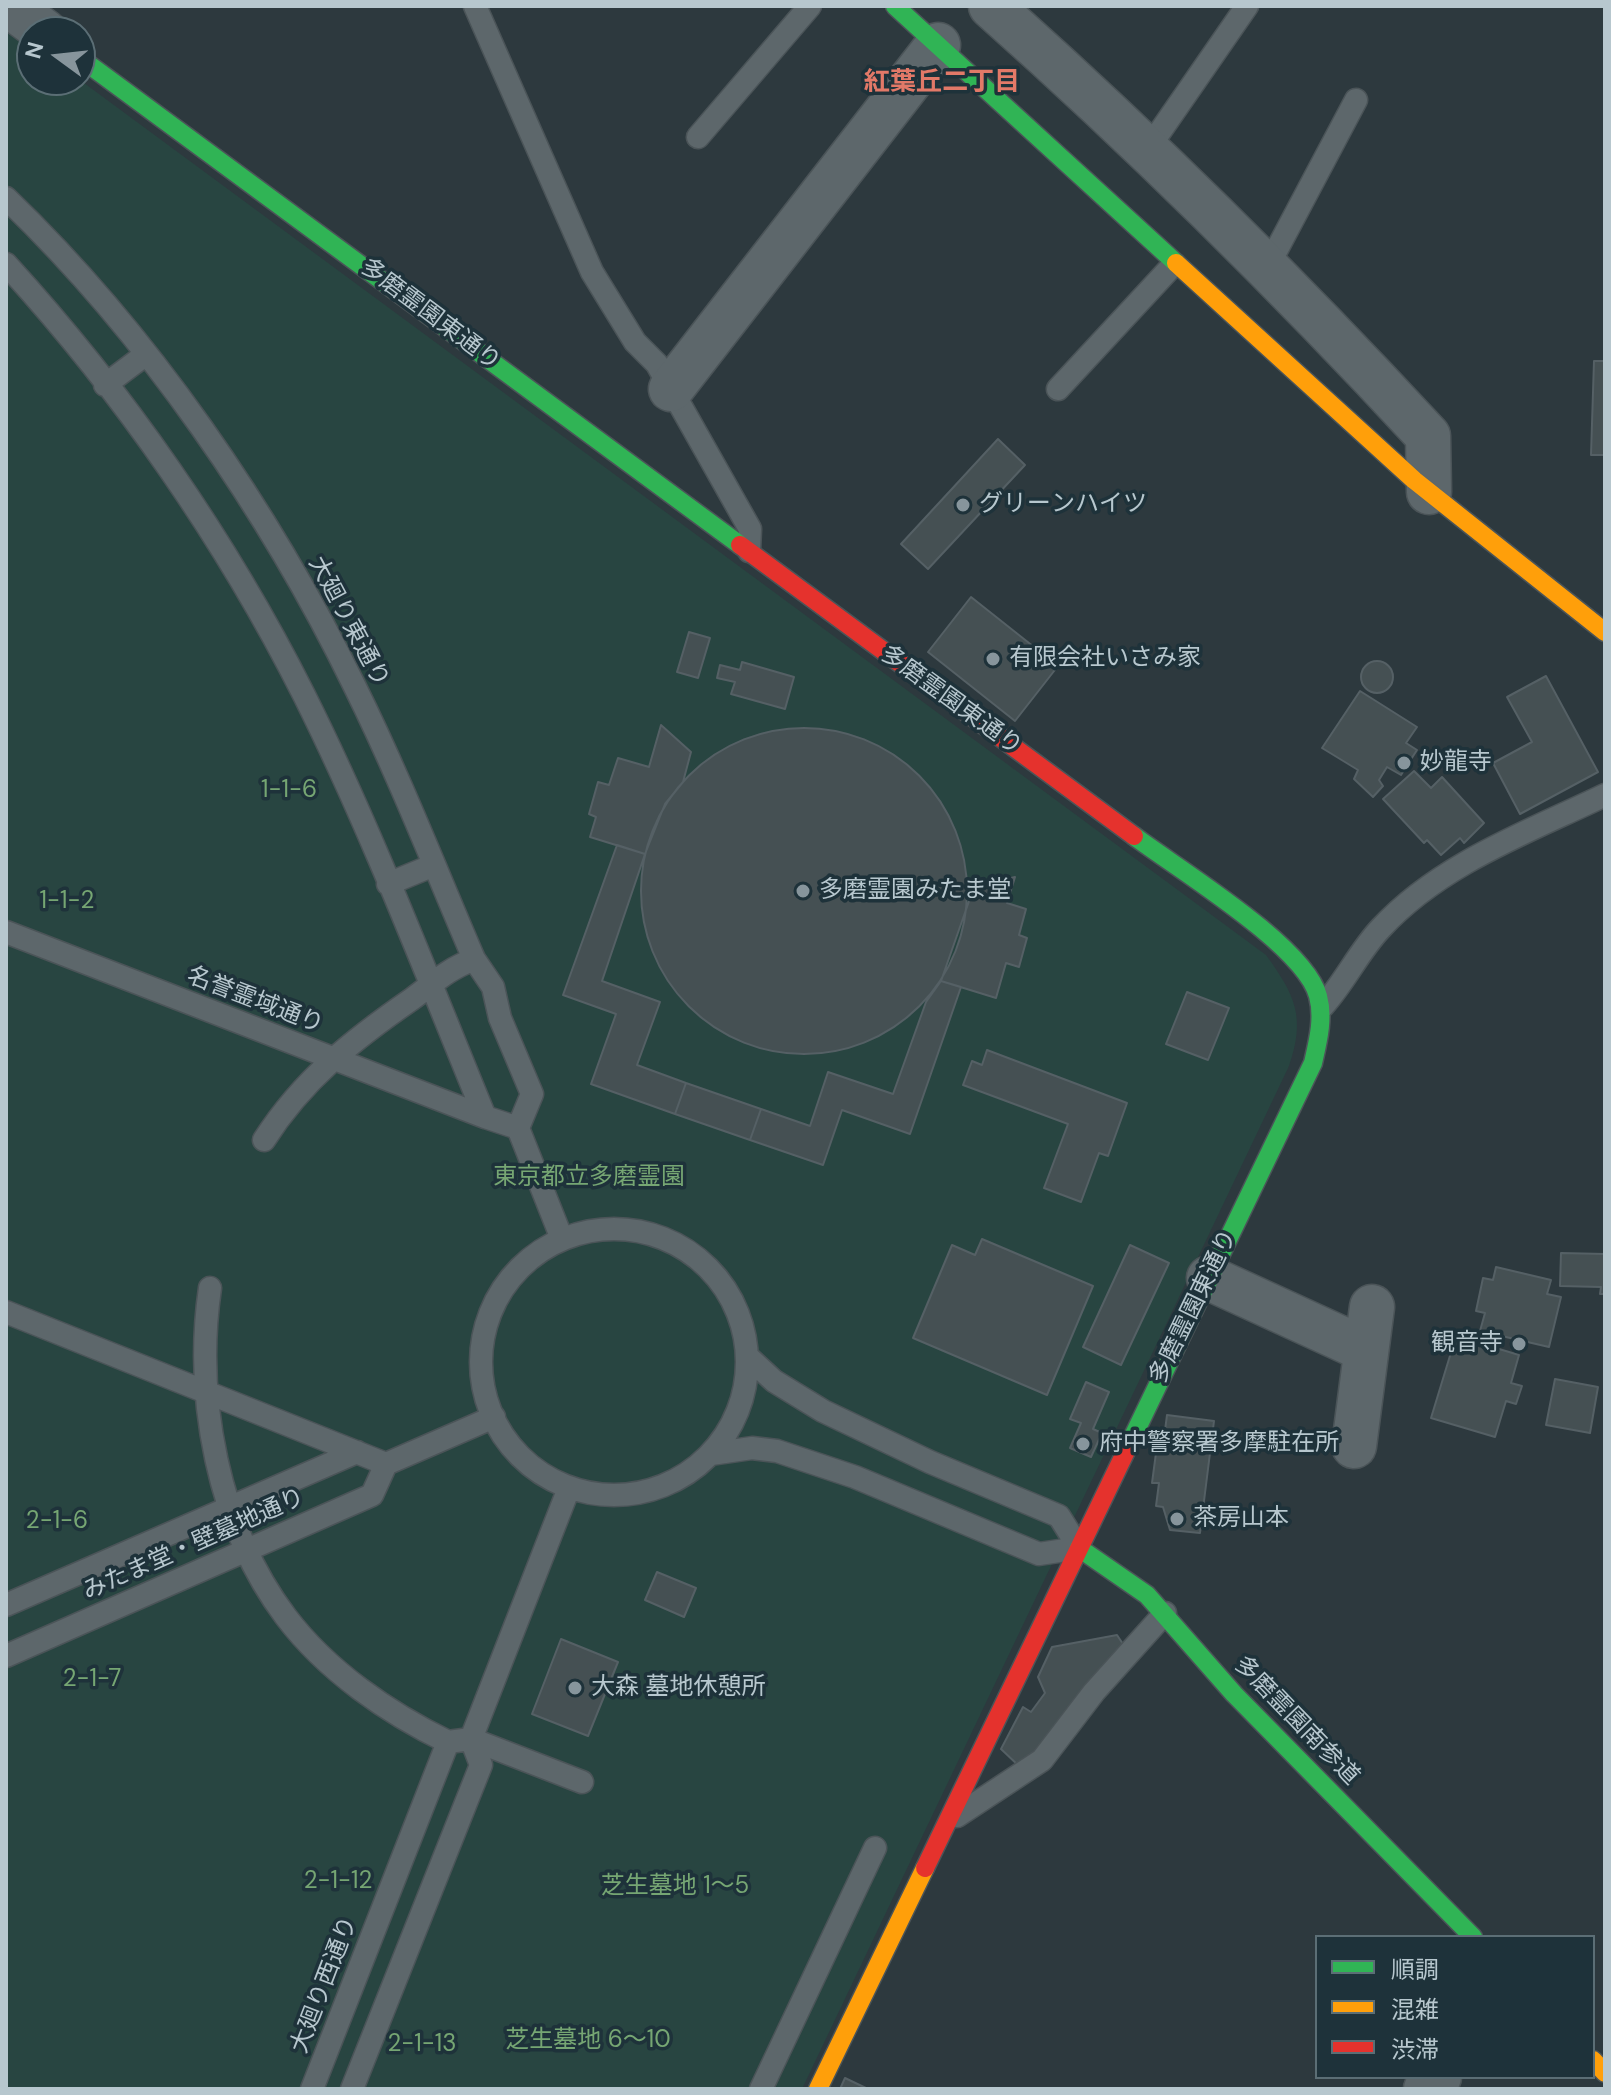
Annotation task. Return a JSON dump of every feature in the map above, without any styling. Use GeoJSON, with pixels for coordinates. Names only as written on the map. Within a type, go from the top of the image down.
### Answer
{"type":"FeatureCollection","features":[{"type":"Feature","properties":{"kind":"street"},"geometry":{"type":"LineString","coordinates":[[895,6],[1174,264],[1429,492],[1605,632]]}},
{"type":"Feature","properties":{"kind":"street"},"geometry":{"type":"LineString","coordinates":[[991,6],[1148,149],[1428,436],[1429,492]]}},
{"type":"Feature","properties":{"kind":"street"},"geometry":{"type":"LineString","coordinates":[[671,389],[938,45]]}},
{"type":"Feature","properties":{"kind":"street","name":"多磨霊園東通り"},"geometry":{"type":"LineString","coordinates":[[96,70],[1276,941],[1300,961],[1315,983],[1323,1006],[1323,1027],[1313,1063],[818,2089]]}},
{"type":"Feature","properties":{"kind":"street"},"geometry":{"type":"LineString","coordinates":[[1209,1278],[1366,1350]]}},
{"type":"Feature","properties":{"kind":"street"},"geometry":{"type":"LineString","coordinates":[[1354,1446],[1372,1307]]}},
{"type":"Feature","properties":{"kind":"street","name":"多磨霊園南参道"},"geometry":{"type":"LineString","coordinates":[[1079,1548],[1123,1576],[1165,1613],[1234,1694],[1471,1935]]}},
{"type":"Feature","properties":{"kind":"lane"},"geometry":{"type":"LineString","coordinates":[[475,6],[592,272],[635,342],[657,364],[750,529],[749,551]]}},
{"type":"Feature","properties":{"kind":"lane"},"geometry":{"type":"LineString","coordinates":[[698,137],[810,6]]}},
{"type":"Feature","properties":{"kind":"lane"},"geometry":{"type":"LineString","coordinates":[[1148,149],[1247,6]]}},
{"type":"Feature","properties":{"kind":"lane"},"geometry":{"type":"LineString","coordinates":[[1267,268],[1356,100]]}},
{"type":"Feature","properties":{"kind":"lane","name":"大廻り東通り"},"geometry":{"type":"LineString","coordinates":[[6,198],[50,240],[145,355],[241,488],[323,625],[385,751],[474,959],[493,987],[500,1018],[532,1094],[518,1128]]}},
{"type":"Feature","properties":{"kind":"lane"},"geometry":{"type":"LineString","coordinates":[[6,264],[105,385],[189,500],[254,603],[327,743],[485,1117],[518,1128],[562,1239]]}},
{"type":"Feature","properties":{"kind":"lane"},"geometry":{"type":"LineString","coordinates":[[1058,389],[1174,264]]}},
{"type":"Feature","properties":{"kind":"lane"},"geometry":{"type":"LineString","coordinates":[[105,385],[145,355]]}},
{"type":"Feature","properties":{"kind":"lane"},"geometry":{"type":"LineString","coordinates":[[1323,1006],[1342,986],[1378,930],[1415,894],[1476,858],[1605,795]]}},
{"type":"Feature","properties":{"kind":"lane"},"geometry":{"type":"LineString","coordinates":[[388,884],[434,865]]}},
{"type":"Feature","properties":{"kind":"lane","name":"名誉霊域通り"},"geometry":{"type":"LineString","coordinates":[[6,932],[485,1117]]}},
{"type":"Feature","properties":{"kind":"lane"},"geometry":{"type":"LineString","coordinates":[[264,1140],[284,1108],[332,1058],[443,972],[474,959]]}},
{"type":"Feature","properties":{"kind":"lane"},"geometry":{"type":"LineString","coordinates":[[609,1228],[635,1229],[684,1248],[705,1263],[736,1306],[748,1357],[740,1409],[711,1454],[670,1483],[646,1492],[620,1496],[569,1488],[524,1460],[506,1441],[494,1417],[485,1393],[481,1367],[489,1315],[517,1271],[536,1254],[562,1239],[609,1228]]}},
{"type":"Feature","properties":{"kind":"lane"},"geometry":{"type":"LineString","coordinates":[[210,1288],[205,1324],[205,1390],[213,1447],[231,1507],[270,1592],[307,1641],[361,1690],[448,1742],[471,1739],[582,1782]]}},
{"type":"Feature","properties":{"kind":"lane"},"geometry":{"type":"LineString","coordinates":[[6,1312],[386,1464],[494,1417]]}},
{"type":"Feature","properties":{"kind":"lane"},"geometry":{"type":"LineString","coordinates":[[711,1454],[752,1448],[777,1451],[855,1477],[1039,1554],[1079,1548],[1059,1516],[930,1462],[823,1411],[774,1381],[748,1357]]}},
{"type":"Feature","properties":{"kind":"lane","name":"みたま堂・壁墓地通り"},"geometry":{"type":"LineString","coordinates":[[6,1605],[357,1452]]}},
{"type":"Feature","properties":{"kind":"lane","name":"みたま堂・壁墓地通り"},"geometry":{"type":"LineString","coordinates":[[6,1656],[372,1495],[386,1464]]}},
{"type":"Feature","properties":{"kind":"lane"},"geometry":{"type":"LineString","coordinates":[[352,2089],[481,1765],[471,1739],[569,1488]]}},
{"type":"Feature","properties":{"kind":"lane"},"geometry":{"type":"LineString","coordinates":[[948,1819],[969,1811],[1042,1760],[1094,1692],[1165,1613]]}},
{"type":"Feature","properties":{"kind":"lane","name":"大廻り西通り"},"geometry":{"type":"LineString","coordinates":[[312,2089],[448,1742]]}},
{"type":"Feature","properties":{"kind":"lane"},"geometry":{"type":"LineString","coordinates":[[761,2089],[875,1848]]}},
{"type":"Feature","properties":{"kind":"green space","name":"東京都立多磨霊園"},"geometry":{"type":"Polygon","coordinates":[[[6,18],[16,25],[16,96],[96,96],[96,92],[1266,955],[1291,995],[1297,1034],[1289,1066],[802,2089],[6,2089],[6,18]]]}},
{"type":"Feature","properties":{"kind":"building"},"geometry":{"type":"Polygon","coordinates":[[[1594,361],[1605,361],[1605,455],[1591,455],[1594,361]]]}},
{"type":"Feature","properties":{"kind":"building","name":"グリーンハイツ"},"geometry":{"type":"Polygon","coordinates":[[[998,439],[1025,465],[928,569],[901,544],[998,439]]]}},
{"type":"Feature","properties":{"kind":"building","name":"有限会社いさみ家"},"geometry":{"type":"Polygon","coordinates":[[[971,597],[1058,666],[1015,721],[928,652],[971,597]]]}},
{"type":"Feature","properties":{"kind":"building"},"geometry":{"type":"Polygon","coordinates":[[[689,632],[710,638],[698,678],[677,672],[689,632]]]}},
{"type":"Feature","properties":{"kind":"building"},"geometry":{"type":"Polygon","coordinates":[[[1377,661],[1388,666],[1393,677],[1388,688],[1377,693],[1366,688],[1361,677],[1366,666],[1377,661]]]}},
{"type":"Feature","properties":{"kind":"building"},"geometry":{"type":"Polygon","coordinates":[[[742,662],[794,677],[785,709],[731,694],[735,682],[717,678],[720,665],[740,670],[742,662]]]}},
{"type":"Feature","properties":{"kind":"building"},"geometry":{"type":"Polygon","coordinates":[[[1546,676],[1598,772],[1520,814],[1493,763],[1532,742],[1507,697],[1546,676]]]}},
{"type":"Feature","properties":{"kind":"building"},"geometry":{"type":"Polygon","coordinates":[[[1360,691],[1417,727],[1406,743],[1417,750],[1401,775],[1387,767],[1379,780],[1383,786],[1373,797],[1354,779],[1358,770],[1322,748],[1360,691]]]}},
{"type":"Feature","properties":{"kind":"building"},"geometry":{"type":"Polygon","coordinates":[[[661,725],[691,752],[683,782],[665,804],[645,854],[590,837],[596,817],[589,814],[598,782],[609,785],[618,758],[649,767],[661,725]]]}},
{"type":"Feature","properties":{"kind":"building","name":"多磨霊園みたま堂"},"geometry":{"type":"Polygon","coordinates":[[[788,728],[820,728],[867,740],[895,755],[920,775],[940,800],[955,828],[964,859],[967,891],[964,923],[955,954],[940,982],[920,1007],[895,1027],[867,1042],[820,1054],[788,1054],[757,1047],[727,1035],[700,1017],[678,995],[660,968],[648,938],[641,907],[641,875],[648,844],[660,814],[678,787],[700,765],[727,747],[757,735],[788,728]]]}},
{"type":"Feature","properties":{"kind":"building"},"geometry":{"type":"Polygon","coordinates":[[[1414,771],[1431,788],[1442,777],[1484,823],[1464,843],[1460,838],[1441,855],[1427,840],[1424,843],[1383,799],[1414,771]]]}},
{"type":"Feature","properties":{"kind":"building"},"geometry":{"type":"Polygon","coordinates":[[[617,845],[645,854],[602,981],[660,1002],[637,1065],[686,1083],[675,1114],[591,1084],[616,1014],[563,995],[617,845]]]}},
{"type":"Feature","properties":{"kind":"building"},"geometry":{"type":"Polygon","coordinates":[[[1015,877],[1007,903],[1026,909],[1019,935],[1027,938],[1019,967],[1006,963],[996,998],[941,981],[974,887],[1015,877]]]}},
{"type":"Feature","properties":{"kind":"building"},"geometry":{"type":"Polygon","coordinates":[[[941,981],[961,987],[910,1134],[842,1110],[823,1165],[750,1140],[761,1109],[810,1126],[828,1072],[893,1094],[926,1002],[941,981]]]}},
{"type":"Feature","properties":{"kind":"building"},"geometry":{"type":"Polygon","coordinates":[[[1187,992],[1229,1008],[1208,1060],[1166,1044],[1187,992]]]}},
{"type":"Feature","properties":{"kind":"building"},"geometry":{"type":"Polygon","coordinates":[[[987,1050],[1127,1103],[1108,1156],[1099,1153],[1081,1202],[1044,1188],[1068,1124],[963,1085],[972,1061],[982,1065],[987,1050]]]}},
{"type":"Feature","properties":{"kind":"building"},"geometry":{"type":"Polygon","coordinates":[[[686,1083],[761,1109],[750,1140],[675,1114],[686,1083]]]}},
{"type":"Feature","properties":{"kind":"building"},"geometry":{"type":"Polygon","coordinates":[[[982,1239],[1093,1286],[1047,1395],[913,1338],[952,1245],[975,1255],[982,1239]]]}},
{"type":"Feature","properties":{"kind":"building"},"geometry":{"type":"Polygon","coordinates":[[[1130,1245],[1169,1263],[1121,1365],[1083,1347],[1130,1245]]]}},
{"type":"Feature","properties":{"kind":"building"},"geometry":{"type":"Polygon","coordinates":[[[1561,1253],[1605,1254],[1605,1294],[1600,1294],[1601,1287],[1560,1286],[1561,1253]]]}},
{"type":"Feature","properties":{"kind":"building"},"geometry":{"type":"Polygon","coordinates":[[[1496,1267],[1551,1280],[1547,1294],[1561,1297],[1549,1347],[1480,1331],[1485,1313],[1476,1311],[1483,1278],[1493,1280],[1496,1267]]]}},
{"type":"Feature","properties":{"kind":"building"},"geometry":{"type":"Polygon","coordinates":[[[1456,1336],[1519,1355],[1511,1383],[1522,1386],[1516,1404],[1506,1401],[1495,1437],[1431,1418],[1456,1336]]]}},
{"type":"Feature","properties":{"kind":"building"},"geometry":{"type":"Polygon","coordinates":[[[1555,1379],[1598,1387],[1590,1433],[1546,1425],[1555,1379]]]}},
{"type":"Feature","properties":{"kind":"building"},"geometry":{"type":"Polygon","coordinates":[[[1086,1382],[1109,1392],[1093,1429],[1102,1433],[1091,1457],[1070,1448],[1081,1423],[1070,1419],[1086,1382]]]}},
{"type":"Feature","properties":{"kind":"building"},"geometry":{"type":"Polygon","coordinates":[[[1167,1415],[1214,1421],[1200,1533],[1170,1530],[1163,1507],[1156,1506],[1159,1483],[1152,1483],[1156,1453],[1162,1454],[1167,1415]]]}},
{"type":"Feature","properties":{"kind":"building"},"geometry":{"type":"Polygon","coordinates":[[[657,1572],[696,1588],[684,1617],[645,1600],[657,1572]]]}},
{"type":"Feature","properties":{"kind":"building"},"geometry":{"type":"Polygon","coordinates":[[[1117,1635],[1123,1644],[1034,1757],[1021,1768],[1001,1749],[1023,1707],[1031,1712],[1045,1693],[1038,1677],[1052,1647],[1117,1635]]]}},
{"type":"Feature","properties":{"kind":"building","name":"大森 墓地休憩所"},"geometry":{"type":"Polygon","coordinates":[[[561,1639],[618,1662],[588,1736],[532,1714],[561,1639]]]}},
{"type":"Feature","properties":{"kind":"building"},"geometry":{"type":"Polygon","coordinates":[[[845,2078],[868,2089],[840,2089],[845,2078]]]}},
{"type":"Feature","properties":{"kind":"traffic: fast"},"geometry":{"type":"LineString","coordinates":[[895,6],[1176,263]]}},
{"type":"Feature","properties":{"kind":"traffic: fast"},"geometry":{"type":"LineString","coordinates":[[96,70],[740,545]]}},
{"type":"Feature","properties":{"kind":"traffic: fast"},"geometry":{"type":"LineString","coordinates":[[1127,1449],[1313,1063],[1320,1021],[1318,996],[1308,976],[1290,955],[1238,910],[1134,836]]}},
{"type":"Feature","properties":{"kind":"traffic: fast"},"geometry":{"type":"LineString","coordinates":[[1079,1548],[1147,1595],[1234,1694],[1471,1935]]}},
{"type":"Feature","properties":{"kind":"traffic: slow"},"geometry":{"type":"LineString","coordinates":[[1176,263],[1414,480],[1605,632]]}},
{"type":"Feature","properties":{"kind":"traffic: slow"},"geometry":{"type":"LineString","coordinates":[[818,2089],[925,1868]]}},
{"type":"Feature","properties":{"kind":"traffic: slow"},"geometry":{"type":"LineString","coordinates":[[1595,2062],[1605,2073]]}},
{"type":"Feature","properties":{"kind":"traffic: jam"},"geometry":{"type":"LineString","coordinates":[[740,545],[1134,836]]}},
{"type":"Feature","properties":{"kind":"traffic: jam"},"geometry":{"type":"LineString","coordinates":[[925,1868],[1127,1449]]}},
{"type":"Feature","properties":{"kind":"place","name":"グリーンハイツ"},"geometry":{"type":"Point","coordinates":[963,505]}},
{"type":"Feature","properties":{"kind":"place","name":"有限会社いさみ家"},"geometry":{"type":"Point","coordinates":[993,659]}},
{"type":"Feature","properties":{"kind":"place","name":"妙龍寺"},"geometry":{"type":"Point","coordinates":[1404,763]}},
{"type":"Feature","properties":{"kind":"place","name":"多磨霊園みたま堂"},"geometry":{"type":"Point","coordinates":[803,891]}},
{"type":"Feature","properties":{"kind":"place","name":"観音寺"},"geometry":{"type":"Point","coordinates":[1519,1344]}},
{"type":"Feature","properties":{"kind":"place","name":"府中警察署多摩駐在所"},"geometry":{"type":"Point","coordinates":[1083,1444]}},
{"type":"Feature","properties":{"kind":"place","name":"茶房山本"},"geometry":{"type":"Point","coordinates":[1177,1519]}},
{"type":"Feature","properties":{"kind":"place","name":"大森 墓地休憩所"},"geometry":{"type":"Point","coordinates":[575,1688]}},
{"type":"Feature","properties":{"kind":"district","name":"紅葉丘二丁目"},"geometry":{"type":"Point","coordinates":[942,83]}},
{"type":"Feature","properties":{"kind":"park label","name":"1-1-6"},"geometry":{"type":"Point","coordinates":[289,791]}},
{"type":"Feature","properties":{"kind":"park label","name":"1-1-2"},"geometry":{"type":"Point","coordinates":[67,902]}},
{"type":"Feature","properties":{"kind":"park label","name":"2-1-6"},"geometry":{"type":"Point","coordinates":[57,1522]}},
{"type":"Feature","properties":{"kind":"park label","name":"2-1-7"},"geometry":{"type":"Point","coordinates":[92,1680]}},
{"type":"Feature","properties":{"kind":"park label","name":"2-1-12"},"geometry":{"type":"Point","coordinates":[338,1882]}},
{"type":"Feature","properties":{"kind":"park label","name":"芝生墓地 1～5"},"geometry":{"type":"Point","coordinates":[675,1887]}},
{"type":"Feature","properties":{"kind":"park label","name":"芝生墓地 6～10"},"geometry":{"type":"Point","coordinates":[588,2041]}},
{"type":"Feature","properties":{"kind":"park label","name":"2-1-13"},"geometry":{"type":"Point","coordinates":[422,2045]}}]}
